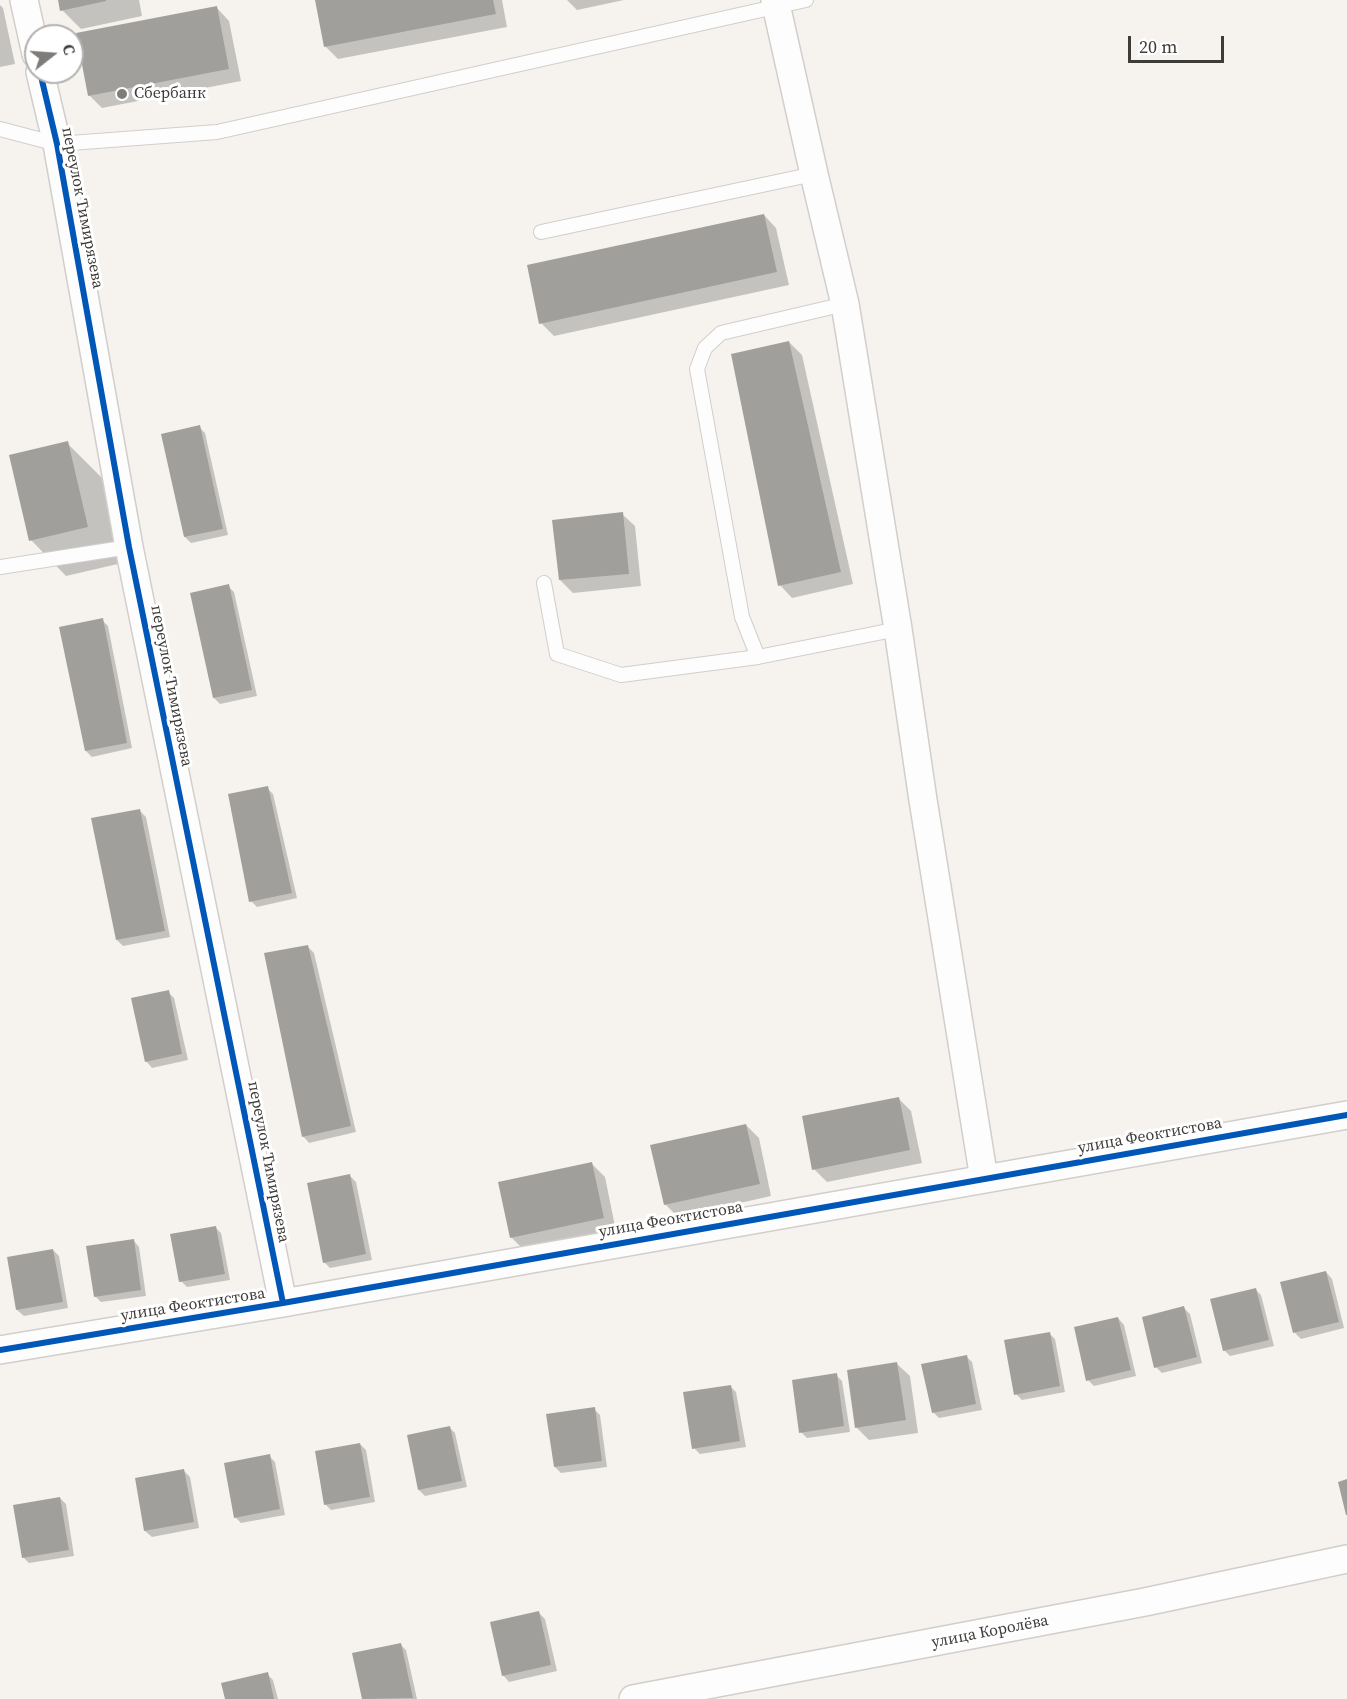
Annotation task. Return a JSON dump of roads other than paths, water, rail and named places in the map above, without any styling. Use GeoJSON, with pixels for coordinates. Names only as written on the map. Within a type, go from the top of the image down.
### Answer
{"type":"FeatureCollection","features":[{"type":"Feature","properties":{"kind":"street"},"geometry":{"type":"LineString","coordinates":[[24,0],[29,24]]}},
{"type":"Feature","properties":{"kind":"street"},"geometry":{"type":"LineString","coordinates":[[775,4],[845,304],[984,1179]]}},
{"type":"Feature","properties":{"kind":"street","name":"переулок Тимирязева"},"geometry":{"type":"LineString","coordinates":[[43,84],[57,144],[129,547],[283,1304]]}},
{"type":"Feature","properties":{"kind":"street","name":"улица Феоктистова"},"geometry":{"type":"LineString","coordinates":[[0,1350],[283,1304],[1347,1115]]}},
{"type":"Feature","properties":{"kind":"street","name":"улица Королёва"},"geometry":{"type":"LineString","coordinates":[[642,1698],[1145,1602],[1347,1559]]}},
{"type":"Feature","properties":{"kind":"lane"},"geometry":{"type":"LineString","coordinates":[[0,129],[57,144],[217,132],[775,4],[806,0]]}},
{"type":"Feature","properties":{"kind":"lane"},"geometry":{"type":"LineString","coordinates":[[541,232],[814,174]]}},
{"type":"Feature","properties":{"kind":"lane"},"geometry":{"type":"LineString","coordinates":[[758,657],[742,617],[697,369],[705,348],[721,333],[845,304]]}},
{"type":"Feature","properties":{"kind":"lane"},"geometry":{"type":"LineString","coordinates":[[0,567],[129,547]]}},
{"type":"Feature","properties":{"kind":"lane"},"geometry":{"type":"LineString","coordinates":[[544,583],[557,654],[621,675],[758,657],[898,629]]}},
{"type":"Feature","properties":{"kind":"place","name":"Сбербанк"},"geometry":{"type":"Point","coordinates":[122,94]}}]}
